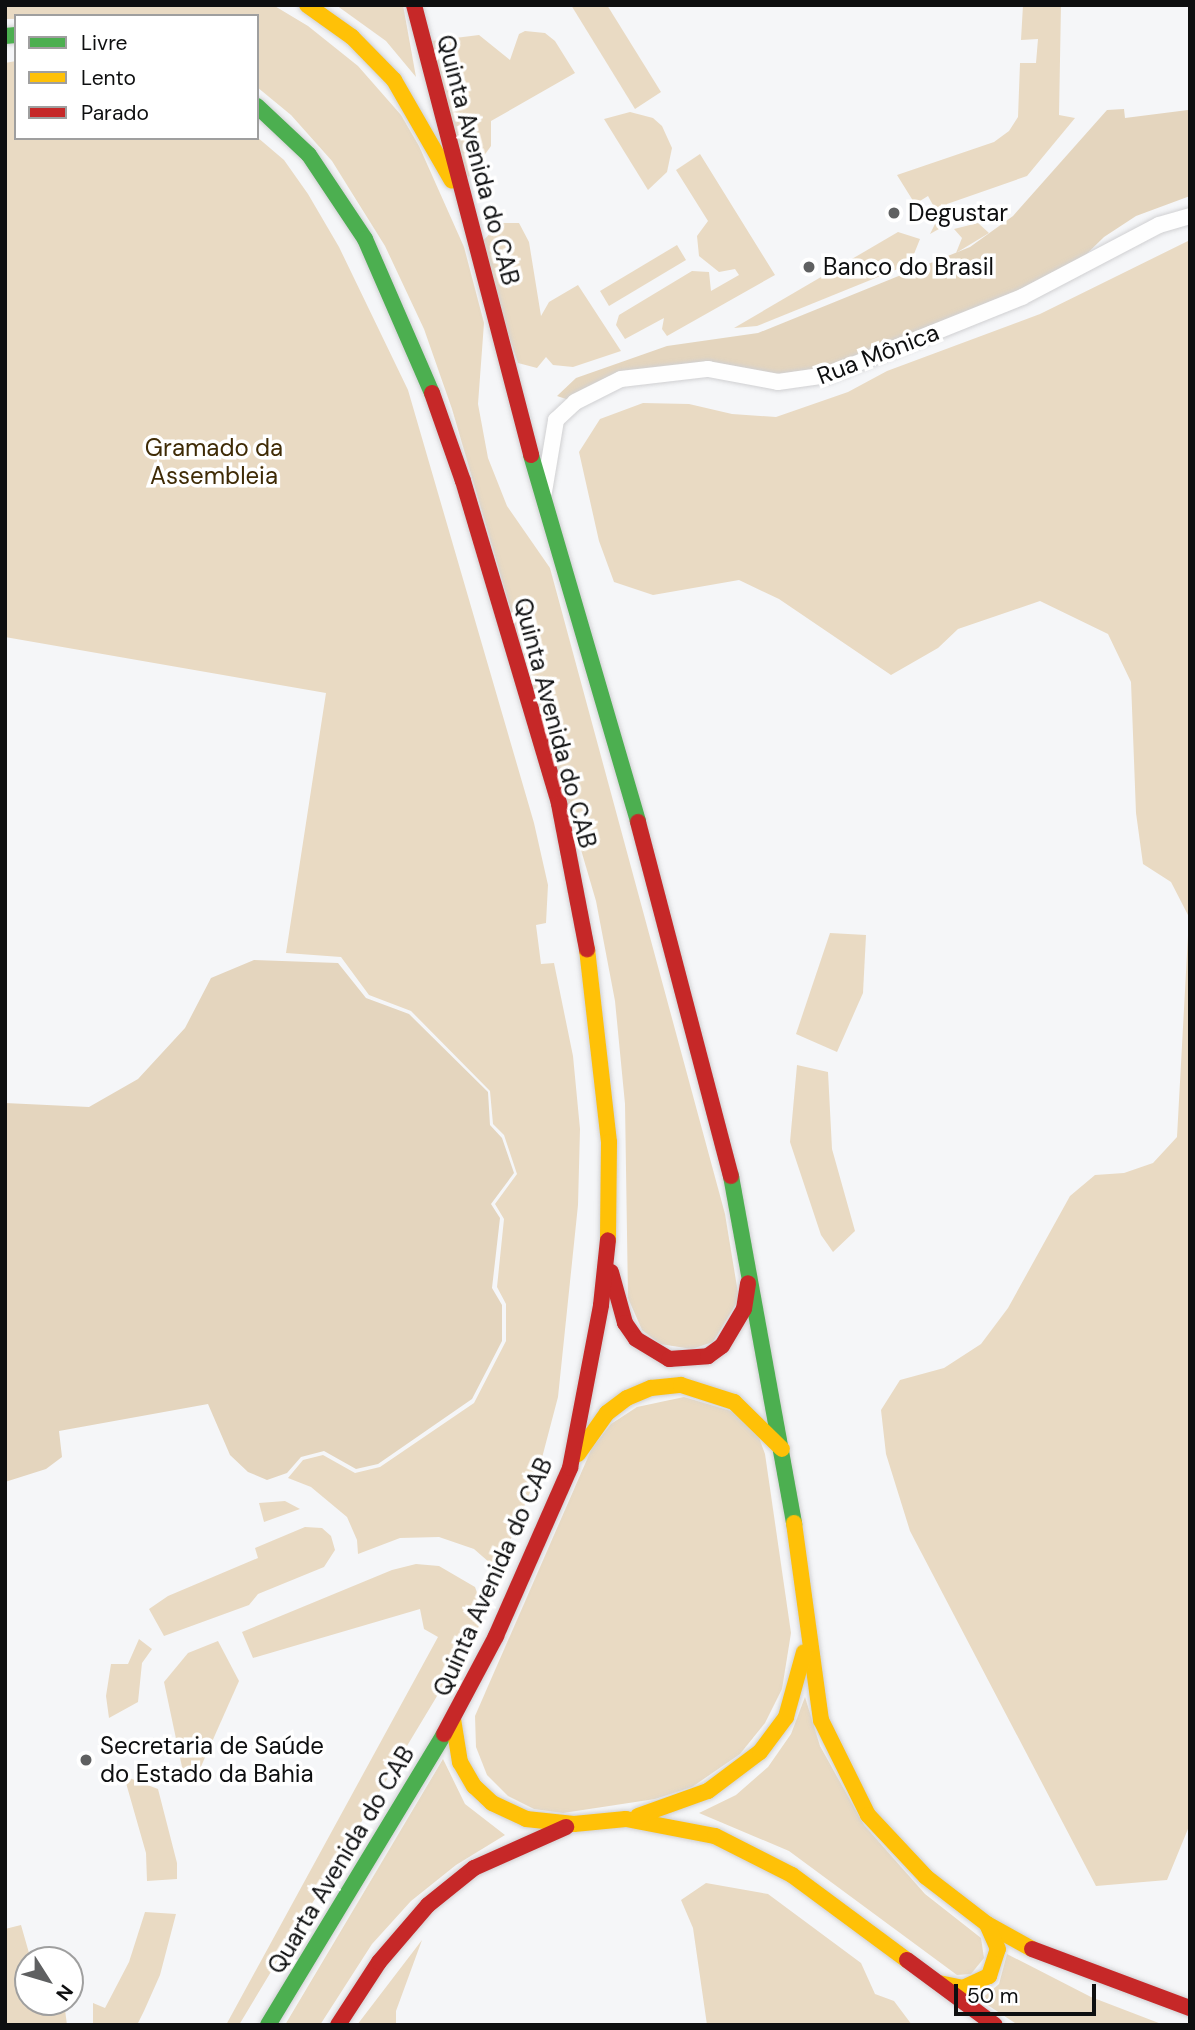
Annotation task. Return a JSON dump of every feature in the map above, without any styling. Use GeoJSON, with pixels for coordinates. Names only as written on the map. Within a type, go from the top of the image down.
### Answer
{"type":"FeatureCollection","features":[{"type":"Feature","properties":{"kind":"main road"},"geometry":{"type":"LineString","coordinates":[[307,5],[352,37],[394,80],[472,221]]}},
{"type":"Feature","properties":{"kind":"main road","name":"Quinta Avenida do CAB"},"geometry":{"type":"LineString","coordinates":[[414,5],[543,499],[708,1079],[750,1257],[785,1453],[807,1633],[821,1720],[868,1815],[905,1858],[987,1924],[1051,1960],[1190,2008]]}},
{"type":"Feature","properties":{"kind":"main road","name":"Quinta Avenida do CAB"},"geometry":{"type":"LineString","coordinates":[[259,108],[309,155],[365,239],[429,385],[463,481],[559,804],[585,929],[609,1142],[608,1243],[599,1318],[570,1468],[496,1636],[453,1719]]}},
{"type":"Feature","properties":{"kind":"main road"},"geometry":{"type":"LineString","coordinates":[[608,1243],[613,1290],[625,1323],[636,1339],[669,1359],[708,1356],[736,1329],[744,1310],[750,1257]]}},
{"type":"Feature","properties":{"kind":"main road"},"geometry":{"type":"LineString","coordinates":[[570,1468],[590,1433],[627,1398],[651,1388],[681,1385],[711,1391],[734,1402],[755,1417],[785,1453]]}},
{"type":"Feature","properties":{"kind":"main road"},"geometry":{"type":"LineString","coordinates":[[453,1719],[460,1762],[474,1786],[492,1803],[526,1819],[574,1824],[626,1819],[668,1808],[708,1791],[760,1752],[786,1717],[796,1693],[807,1633]]}},
{"type":"Feature","properties":{"kind":"main road","name":"Quarta Avenida do CAB"},"geometry":{"type":"LineString","coordinates":[[268,2025],[453,1719]]}},
{"type":"Feature","properties":{"kind":"main road"},"geometry":{"type":"LineString","coordinates":[[626,1819],[715,1836],[765,1859],[995,2025]]}},
{"type":"Feature","properties":{"kind":"main road"},"geometry":{"type":"LineString","coordinates":[[338,2025],[399,1936],[446,1889],[504,1852],[574,1824]]}},
{"type":"Feature","properties":{"kind":"main road"},"geometry":{"type":"LineString","coordinates":[[934,1981],[963,1988],[989,1976],[999,1949],[987,1924]]}},
{"type":"Feature","properties":{"kind":"street","name":"Rua Mônica"},"geometry":{"type":"LineString","coordinates":[[543,499],[556,420],[596,390],[648,373],[708,369],[778,382],[828,375],[1023,297],[1159,225],[1190,216]]}},
{"type":"Feature","properties":{"kind":"green space"},"geometry":{"type":"Polygon","coordinates":[[[5,5],[273,5],[308,26],[358,66],[401,115],[419,146],[464,247],[484,323],[478,404],[488,458],[507,506],[550,568],[725,1214],[739,1299],[713,1342],[692,1349],[660,1344],[642,1330],[628,1298],[625,1104],[615,1001],[596,901],[452,409],[424,329],[385,246],[332,161],[291,115],[259,89],[259,14],[14,14],[14,19],[5,19],[5,5]]]}},
{"type":"Feature","properties":{"kind":"green space"},"geometry":{"type":"Polygon","coordinates":[[[336,5],[403,5],[416,77],[386,41],[336,5]]]}},
{"type":"Feature","properties":{"kind":"green space"},"geometry":{"type":"Polygon","coordinates":[[[571,5],[607,5],[661,92],[635,109],[571,5]]]}},
{"type":"Feature","properties":{"kind":"green space"},"geometry":{"type":"Polygon","coordinates":[[[1023,5],[1061,5],[1059,115],[1075,118],[1027,176],[947,204],[946,225],[930,234],[936,222],[933,205],[928,196],[915,204],[897,175],[994,142],[1009,131],[1018,117],[1020,63],[1036,63],[1038,39],[1021,40],[1023,5]]]}},
{"type":"Feature","properties":{"kind":"green space"},"geometry":{"type":"Polygon","coordinates":[[[525,31],[545,33],[555,41],[575,73],[491,121],[491,146],[468,178],[423,42],[479,35],[510,60],[519,34],[525,31]]]}},
{"type":"Feature","properties":{"kind":"green space","name":"Gramado da Assembleia"},"geometry":{"type":"Polygon","coordinates":[[[14,61],[14,140],[259,139],[284,160],[308,194],[339,247],[408,390],[534,823],[548,885],[546,923],[536,925],[541,964],[554,963],[573,1056],[580,1129],[578,1205],[558,1397],[538,1473],[498,1570],[474,1549],[439,1537],[400,1538],[358,1554],[357,1540],[347,1517],[311,1487],[288,1478],[303,1460],[323,1455],[355,1473],[380,1467],[474,1403],[506,1341],[506,1304],[497,1287],[504,1219],[495,1204],[517,1174],[504,1135],[493,1124],[490,1091],[411,1011],[369,995],[341,957],[286,953],[326,693],[5,637],[5,63],[14,61]]]}},
{"type":"Feature","properties":{"kind":"green space"},"geometry":{"type":"Polygon","coordinates":[[[630,112],[653,118],[662,126],[672,148],[667,172],[648,190],[604,119],[630,112]]]}},
{"type":"Feature","properties":{"kind":"green space"},"geometry":{"type":"Polygon","coordinates":[[[700,154],[775,275],[667,336],[662,329],[664,318],[625,339],[616,325],[619,315],[692,271],[709,272],[711,291],[739,275],[735,269],[719,272],[699,256],[697,236],[708,221],[676,170],[700,154]]]}},
{"type":"Feature","properties":{"kind":"green space"},"geometry":{"type":"Polygon","coordinates":[[[500,223],[519,223],[529,242],[541,316],[549,302],[578,285],[621,351],[573,367],[553,365],[546,357],[537,368],[518,363],[478,246],[500,223]]]}},
{"type":"Feature","properties":{"kind":"green space"},"geometry":{"type":"Polygon","coordinates":[[[978,223],[989,233],[956,253],[962,238],[954,229],[978,223]]]}},
{"type":"Feature","properties":{"kind":"green space"},"geometry":{"type":"Polygon","coordinates":[[[898,232],[920,239],[910,264],[757,326],[734,328],[898,232]]]}},
{"type":"Feature","properties":{"kind":"green space"},"geometry":{"type":"Polygon","coordinates":[[[1190,240],[1190,1824],[1167,1880],[1096,1886],[910,1531],[886,1454],[881,1410],[900,1380],[944,1368],[981,1344],[1008,1308],[1070,1196],[1095,1175],[1124,1173],[1153,1163],[1177,1137],[1189,917],[1171,882],[1143,864],[1136,813],[1131,682],[1108,634],[1040,601],[958,629],[938,648],[891,675],[779,599],[739,580],[653,595],[614,582],[599,541],[579,452],[600,419],[643,403],[689,404],[732,414],[776,417],[848,392],[887,371],[1040,314],[1190,240]]]}},
{"type":"Feature","properties":{"kind":"green space"},"geometry":{"type":"Polygon","coordinates":[[[677,245],[686,260],[609,306],[600,291],[677,245]]]}},
{"type":"Feature","properties":{"kind":"green space"},"geometry":{"type":"Polygon","coordinates":[[[830,933],[866,935],[863,993],[837,1052],[796,1034],[830,933]]]}},
{"type":"Feature","properties":{"kind":"green space"},"geometry":{"type":"Polygon","coordinates":[[[797,1065],[828,1072],[832,1149],[855,1231],[833,1252],[821,1235],[790,1142],[797,1065]]]}},
{"type":"Feature","properties":{"kind":"green space"},"geometry":{"type":"Polygon","coordinates":[[[684,1397],[731,1411],[757,1432],[765,1454],[791,1633],[782,1689],[765,1723],[740,1754],[692,1787],[655,1799],[563,1813],[534,1809],[508,1796],[487,1775],[476,1747],[475,1716],[592,1448],[611,1424],[637,1407],[684,1397]]]}},
{"type":"Feature","properties":{"kind":"green space"},"geometry":{"type":"Polygon","coordinates":[[[285,1501],[300,1509],[264,1522],[259,1503],[285,1501]]]}},
{"type":"Feature","properties":{"kind":"green space"},"geometry":{"type":"Polygon","coordinates":[[[305,1527],[322,1528],[331,1536],[335,1550],[324,1567],[258,1594],[249,1605],[164,1636],[149,1609],[168,1596],[258,1558],[255,1548],[305,1527]]]}},
{"type":"Feature","properties":{"kind":"green space"},"geometry":{"type":"Polygon","coordinates":[[[416,1564],[439,1566],[475,1587],[484,1612],[481,1623],[239,2025],[226,2025],[438,1637],[424,1629],[420,1609],[253,1658],[242,1632],[392,1570],[416,1564]]]}},
{"type":"Feature","properties":{"kind":"green space"},"geometry":{"type":"Polygon","coordinates":[[[139,1639],[152,1649],[142,1663],[138,1702],[109,1718],[106,1696],[111,1664],[128,1664],[139,1639]]]}},
{"type":"Feature","properties":{"kind":"green space"},"geometry":{"type":"Polygon","coordinates":[[[218,1641],[239,1681],[195,1780],[185,1781],[164,1682],[188,1653],[218,1641]]]}},
{"type":"Feature","properties":{"kind":"green space"},"geometry":{"type":"Polygon","coordinates":[[[805,1697],[820,1746],[864,1825],[925,1894],[981,1938],[984,1958],[971,1974],[957,1975],[789,1851],[699,1813],[736,1795],[768,1767],[791,1734],[805,1697]]]}},
{"type":"Feature","properties":{"kind":"green space"},"geometry":{"type":"Polygon","coordinates":[[[443,1759],[465,1804],[505,1835],[456,1865],[411,1901],[372,1944],[320,2025],[285,2025],[443,1759]]]}},
{"type":"Feature","properties":{"kind":"green space"},"geometry":{"type":"Polygon","coordinates":[[[124,1776],[158,1789],[177,1863],[177,1879],[147,1881],[146,1853],[124,1776]]]}},
{"type":"Feature","properties":{"kind":"green space"},"geometry":{"type":"Polygon","coordinates":[[[706,1883],[768,1894],[861,1963],[875,1994],[894,2001],[912,2025],[707,2025],[693,1928],[681,1900],[706,1883]]]}},
{"type":"Feature","properties":{"kind":"green space"},"geometry":{"type":"Polygon","coordinates":[[[145,1912],[176,1914],[160,1975],[144,2011],[137,2025],[93,2025],[93,2003],[105,2008],[129,1962],[145,1912]]]}},
{"type":"Feature","properties":{"kind":"green space"},"geometry":{"type":"Polygon","coordinates":[[[21,1925],[27,1946],[14,1946],[14,2016],[66,2016],[67,2025],[5,2025],[5,1929],[21,1925]]]}},
{"type":"Feature","properties":{"kind":"green space"},"geometry":{"type":"Polygon","coordinates":[[[422,1940],[396,2011],[396,2025],[357,2025],[422,1940]]]}},
{"type":"Feature","properties":{"kind":"green space"},"geometry":{"type":"Polygon","coordinates":[[[1007,1954],[1091,1997],[1164,2025],[1018,2025],[980,2000],[999,1984],[1007,1954]]]}},
{"type":"Feature","properties":{"kind":"shaded area"},"geometry":{"type":"Polygon","coordinates":[[[1190,104],[1190,196],[1136,216],[1104,237],[1061,279],[802,382],[708,369],[648,373],[575,402],[557,396],[576,378],[667,346],[758,333],[970,247],[1013,216],[1107,110],[1124,109],[1125,118],[1188,110],[1190,104]]]}},
{"type":"Feature","properties":{"kind":"shaded area"},"geometry":{"type":"Polygon","coordinates":[[[254,960],[338,963],[366,998],[409,1014],[488,1092],[490,1125],[502,1138],[514,1173],[491,1204],[500,1218],[492,1288],[502,1305],[502,1341],[472,1399],[378,1464],[356,1469],[324,1451],[301,1457],[287,1473],[267,1480],[248,1472],[230,1455],[208,1404],[59,1431],[62,1457],[46,1469],[5,1482],[5,1103],[89,1107],[138,1079],[185,1028],[211,978],[254,960]]]}},
{"type":"Feature","properties":{"kind":"traffic: fast"},"geometry":{"type":"LineString","coordinates":[[5,36],[14,35]]}},
{"type":"Feature","properties":{"kind":"traffic: fast"},"geometry":{"type":"LineString","coordinates":[[259,108],[309,155],[365,239],[432,393]]}},
{"type":"Feature","properties":{"kind":"traffic: fast"},"geometry":{"type":"LineString","coordinates":[[531,455],[638,822]]}},
{"type":"Feature","properties":{"kind":"traffic: fast"},"geometry":{"type":"LineString","coordinates":[[731,1176],[794,1523]]}},
{"type":"Feature","properties":{"kind":"traffic: fast"},"geometry":{"type":"LineString","coordinates":[[268,2025],[444,1734]]}},
{"type":"Feature","properties":{"kind":"traffic: slow"},"geometry":{"type":"LineString","coordinates":[[307,5],[352,37],[394,80],[452,181]]}},
{"type":"Feature","properties":{"kind":"traffic: slow"},"geometry":{"type":"LineString","coordinates":[[587,949],[609,1142],[608,1240]]}},
{"type":"Feature","properties":{"kind":"traffic: slow"},"geometry":{"type":"LineString","coordinates":[[578,1454],[607,1413],[627,1398],[651,1388],[681,1385],[734,1402],[782,1449]]}},
{"type":"Feature","properties":{"kind":"traffic: slow"},"geometry":{"type":"LineString","coordinates":[[794,1523],[821,1720],[868,1815],[926,1877],[987,1924],[1032,1949]]}},
{"type":"Feature","properties":{"kind":"traffic: slow"},"geometry":{"type":"LineString","coordinates":[[638,1816],[708,1791],[760,1752],[786,1717],[804,1652]]}},
{"type":"Feature","properties":{"kind":"traffic: slow"},"geometry":{"type":"LineString","coordinates":[[453,1719],[460,1762],[474,1786],[492,1803],[526,1819],[574,1824],[626,1819],[715,1836],[792,1875],[907,1960]]}},
{"type":"Feature","properties":{"kind":"traffic: slow"},"geometry":{"type":"LineString","coordinates":[[939,1983],[963,1988],[989,1976],[998,1949],[987,1924]]}},
{"type":"Feature","properties":{"kind":"traffic: jam"},"geometry":{"type":"LineString","coordinates":[[414,5],[531,455]]}},
{"type":"Feature","properties":{"kind":"traffic: jam"},"geometry":{"type":"LineString","coordinates":[[432,393],[463,481],[559,804],[587,949]]}},
{"type":"Feature","properties":{"kind":"traffic: jam"},"geometry":{"type":"LineString","coordinates":[[638,822],[731,1176]]}},
{"type":"Feature","properties":{"kind":"traffic: jam"},"geometry":{"type":"LineString","coordinates":[[444,1734],[496,1636],[570,1468],[601,1305],[608,1240]]}},
{"type":"Feature","properties":{"kind":"traffic: jam"},"geometry":{"type":"LineString","coordinates":[[611,1272],[625,1323],[636,1339],[669,1359],[708,1356],[722,1346],[744,1309],[748,1283]]}},
{"type":"Feature","properties":{"kind":"traffic: jam"},"geometry":{"type":"LineString","coordinates":[[338,2025],[379,1962],[428,1905],[474,1868],[566,1827]]}},
{"type":"Feature","properties":{"kind":"traffic: jam"},"geometry":{"type":"LineString","coordinates":[[1032,1949],[1190,2008]]}},
{"type":"Feature","properties":{"kind":"traffic: jam"},"geometry":{"type":"LineString","coordinates":[[907,1960],[995,2025]]}},
{"type":"Feature","properties":{"kind":"place","name":"Degustar"},"geometry":{"type":"Point","coordinates":[894,213]}},
{"type":"Feature","properties":{"kind":"place","name":"Banco do Brasil"},"geometry":{"type":"Point","coordinates":[809,267]}},
{"type":"Feature","properties":{"kind":"place","name":"Secretaria de Saúde do Estado da Bahia"},"geometry":{"type":"Point","coordinates":[86,1760]}}]}
